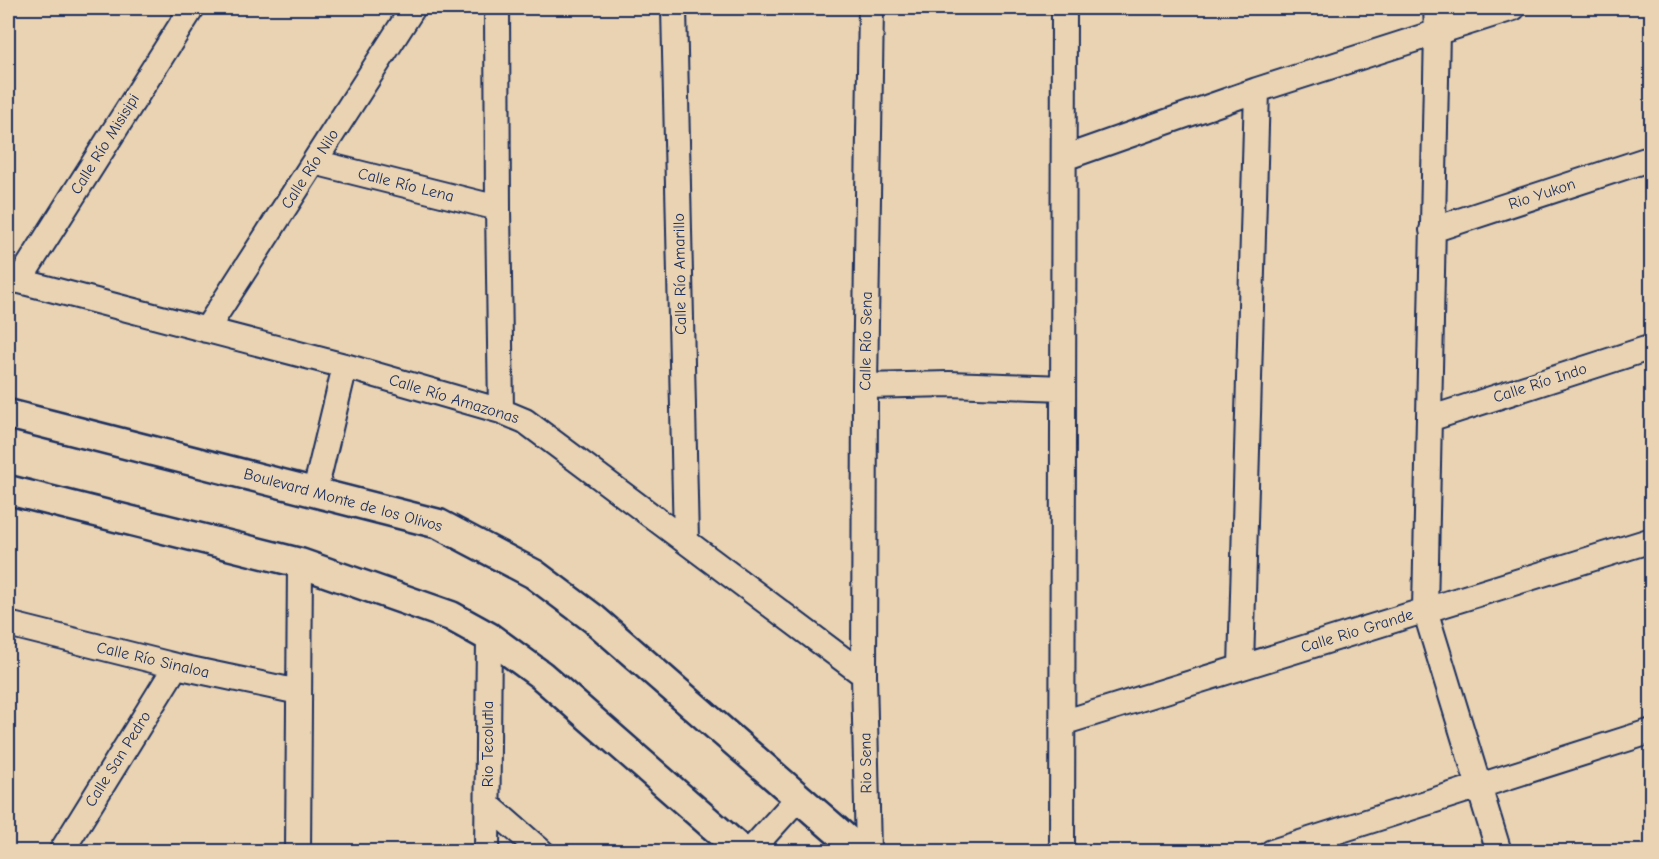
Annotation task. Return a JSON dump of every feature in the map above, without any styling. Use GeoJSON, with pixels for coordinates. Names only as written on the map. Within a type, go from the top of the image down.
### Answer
{"type":"FeatureCollection","features":[{"type":"Feature","properties":{"kind":"street","name":"Calle Río Misisipi"},"geometry":{"type":"LineString","coordinates":[[13,280],[192,8]]}},
{"type":"Feature","properties":{"kind":"street","name":"Calle Río Nilo"},"geometry":{"type":"LineString","coordinates":[[206,330],[413,8]]}},
{"type":"Feature","properties":{"kind":"street"},"geometry":{"type":"LineString","coordinates":[[496,8],[501,411]]}},
{"type":"Feature","properties":{"kind":"street","name":"Calle Río Amarillo"},"geometry":{"type":"LineString","coordinates":[[674,8],[686,542]]}},
{"type":"Feature","properties":{"kind":"street","name":"Calle Río Sena"},"geometry":{"type":"LineString","coordinates":[[864,675],[865,386],[871,8]]}},
{"type":"Feature","properties":{"kind":"street"},"geometry":{"type":"LineString","coordinates":[[1062,852],[1064,8]]}},
{"type":"Feature","properties":{"kind":"street"},"geometry":{"type":"LineString","coordinates":[[1064,158],[1257,90],[1436,19],[1512,8]]}},
{"type":"Feature","properties":{"kind":"street"},"geometry":{"type":"LineString","coordinates":[[1436,19],[1425,610],[1499,852]]}},
{"type":"Feature","properties":{"kind":"street"},"geometry":{"type":"LineString","coordinates":[[1241,667],[1257,90]]}},
{"type":"Feature","properties":{"kind":"street","name":"Rio Yukon"},"geometry":{"type":"LineString","coordinates":[[1432,230],[1652,158]]}},
{"type":"Feature","properties":{"kind":"street","name":"Calle Río Lena"},"geometry":{"type":"LineString","coordinates":[[314,162],[498,208]]}},
{"type":"Feature","properties":{"kind":"street","name":"Calle Río Amazonas"},"geometry":{"type":"LineString","coordinates":[[13,280],[345,366],[501,411],[525,421],[864,675]]}},
{"type":"Feature","properties":{"kind":"street","name":"Calle Río Indo"},"geometry":{"type":"LineString","coordinates":[[1429,419],[1652,347]]}},
{"type":"Feature","properties":{"kind":"street"},"geometry":{"type":"LineString","coordinates":[[315,491],[345,366]]}},
{"type":"Feature","properties":{"kind":"street"},"geometry":{"type":"LineString","coordinates":[[865,386],[949,384],[1063,388]]}},
{"type":"Feature","properties":{"kind":"street","name":"Boulevard Monte de los Olivos"},"geometry":{"type":"LineString","coordinates":[[8,414],[439,524],[534,574],[594,619],[861,852]]}},
{"type":"Feature","properties":{"kind":"street"},"geometry":{"type":"LineString","coordinates":[[8,490],[300,563],[451,616],[489,637],[541,675],[743,852]]}},
{"type":"Feature","properties":{"kind":"street","name":"Calle Rio Grande"},"geometry":{"type":"LineString","coordinates":[[1062,723],[1652,540]]}},
{"type":"Feature","properties":{"kind":"street"},"geometry":{"type":"LineString","coordinates":[[298,852],[300,563]]}},
{"type":"Feature","properties":{"kind":"street","name":"Calle Río Sinaloa"},"geometry":{"type":"LineString","coordinates":[[8,624],[176,666],[299,692]]}},
{"type":"Feature","properties":{"kind":"street","name":"Rio Tecolutla"},"geometry":{"type":"LineString","coordinates":[[487,852],[489,637]]}},
{"type":"Feature","properties":{"kind":"street","name":"Calle San Pedro"},"geometry":{"type":"LineString","coordinates":[[61,852],[176,666]]}},
{"type":"Feature","properties":{"kind":"street","name":"Rio Sena"},"geometry":{"type":"LineString","coordinates":[[864,675],[868,852]]}},
{"type":"Feature","properties":{"kind":"street"},"geometry":{"type":"LineString","coordinates":[[1272,852],[1652,731]]}},
{"type":"Feature","properties":{"kind":"street"},"geometry":{"type":"LineString","coordinates":[[749,851],[799,797]]}},
{"type":"Feature","properties":{"kind":"street"},"geometry":{"type":"LineString","coordinates":[[488,805],[542,852]]}}]}
